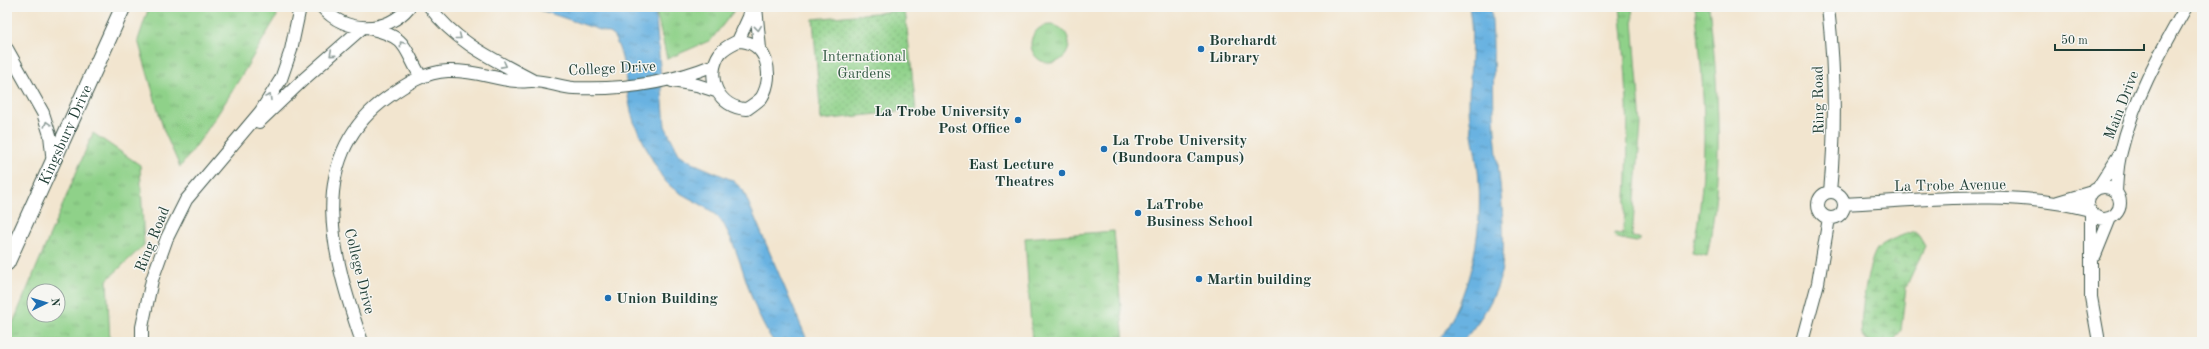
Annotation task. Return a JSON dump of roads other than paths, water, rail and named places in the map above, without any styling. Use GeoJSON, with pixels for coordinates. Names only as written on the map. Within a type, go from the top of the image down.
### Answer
{"type":"FeatureCollection","features":[{"type":"Feature","properties":{"kind":"main road","name":"Kingsbury Drive"},"geometry":{"type":"LineString","coordinates":[[7,263],[123,7]]}},
{"type":"Feature","properties":{"kind":"street","name":"Ring Road"},"geometry":{"type":"LineString","coordinates":[[142,342],[142,327],[152,280],[167,238],[186,200],[261,111],[281,78],[291,50],[300,7]]}},
{"type":"Feature","properties":{"kind":"street"},"geometry":{"type":"LineString","coordinates":[[322,7],[329,14],[344,24],[392,34],[400,40],[421,77]]}},
{"type":"Feature","properties":{"kind":"street"},"geometry":{"type":"LineString","coordinates":[[366,28],[388,24],[404,14],[409,7]]}},
{"type":"Feature","properties":{"kind":"street","name":"College Drive"},"geometry":{"type":"LineString","coordinates":[[430,7],[444,24],[475,49],[534,81]]}},
{"type":"Feature","properties":{"kind":"street"},"geometry":{"type":"LineString","coordinates":[[750,7],[749,17],[738,40],[726,47],[714,65],[712,74],[716,92],[737,108],[747,109],[762,97],[768,76],[767,66],[760,49],[756,7]]}},
{"type":"Feature","properties":{"kind":"street","name":"Ring Road"},"geometry":{"type":"LineString","coordinates":[[1828,7],[1835,91],[1834,149],[1830,192]]}},
{"type":"Feature","properties":{"kind":"street","name":"Main Drive"},"geometry":{"type":"LineString","coordinates":[[2095,190],[2120,152],[2154,63],[2186,7]]}},
{"type":"Feature","properties":{"kind":"street","name":"Ring Road"},"geometry":{"type":"LineString","coordinates":[[219,160],[304,78],[366,28]]}},
{"type":"Feature","properties":{"kind":"street"},"geometry":{"type":"LineString","coordinates":[[738,40],[748,41],[760,49]]}},
{"type":"Feature","properties":{"kind":"street"},"geometry":{"type":"LineString","coordinates":[[7,49],[43,113],[50,135],[53,163]]}},
{"type":"Feature","properties":{"kind":"street","name":"College Drive"},"geometry":{"type":"LineString","coordinates":[[362,342],[346,296],[336,253],[331,218],[332,186],[340,157],[355,129],[382,101],[421,77],[447,71],[476,72],[517,82],[534,81],[574,88],[621,86],[669,81],[714,65]]}},
{"type":"Feature","properties":{"kind":"street","name":"College Drive"},"geometry":{"type":"LineString","coordinates":[[669,81],[697,85],[716,92]]}},
{"type":"Feature","properties":{"kind":"street","name":"Main Drive"},"geometry":{"type":"LineString","coordinates":[[2116,191],[2120,152]]}},
{"type":"Feature","properties":{"kind":"street"},"geometry":{"type":"LineString","coordinates":[[2092,262],[2110,218],[2118,212],[2120,207],[2119,196],[2116,191],[2105,186],[2095,190],[2089,198],[2091,212],[2091,297],[2099,342]]}},
{"type":"Feature","properties":{"kind":"street","name":"La Trobe Avenue"},"geometry":{"type":"LineString","coordinates":[[2057,202],[2095,190]]}},
{"type":"Feature","properties":{"kind":"street"},"geometry":{"type":"LineString","coordinates":[[1830,192],[1840,196],[1844,204],[1841,214],[1833,218],[1829,218],[1819,212],[1817,204],[1820,197],[1830,192]]}},
{"type":"Feature","properties":{"kind":"street","name":"La Trobe Avenue"},"geometry":{"type":"LineString","coordinates":[[1844,204],[1971,198],[2057,202],[2091,212]]}},
{"type":"Feature","properties":{"kind":"street"},"geometry":{"type":"LineString","coordinates":[[2091,212],[2100,219],[2110,218]]}},
{"type":"Feature","properties":{"kind":"street"},"geometry":{"type":"LineString","coordinates":[[1802,342],[1818,282],[1829,218]]}},
{"type":"Feature","properties":{"kind":"water"},"geometry":{"type":"Polygon","coordinates":[[[531,7],[655,7],[665,126],[679,154],[693,163],[732,180],[743,190],[808,342],[774,342],[759,315],[737,254],[724,225],[712,212],[680,193],[662,177],[637,129],[630,105],[622,56],[612,34],[531,7]]]}},
{"type":"Feature","properties":{"kind":"water"},"geometry":{"type":"Polygon","coordinates":[[[1469,7],[1491,7],[1494,116],[1502,203],[1503,258],[1499,283],[1486,310],[1474,327],[1462,342],[1438,342],[1449,324],[1466,286],[1476,246],[1478,225],[1479,183],[1469,114],[1472,31],[1469,7]]]}},
{"type":"Feature","properties":{"kind":"place","name":"Borchardt Library"},"geometry":{"type":"Point","coordinates":[1201,49]}},
{"type":"Feature","properties":{"kind":"place","name":"La Trobe University Post Office"},"geometry":{"type":"Point","coordinates":[1018,120]}},
{"type":"Feature","properties":{"kind":"place","name":"La Trobe University (Bundoora Campus)"},"geometry":{"type":"Point","coordinates":[1104,149]}},
{"type":"Feature","properties":{"kind":"place","name":"East Lecture Theatres"},"geometry":{"type":"Point","coordinates":[1062,173]}},
{"type":"Feature","properties":{"kind":"place","name":"LaTrobe Business School"},"geometry":{"type":"Point","coordinates":[1138,213]}},
{"type":"Feature","properties":{"kind":"place","name":"Martin building"},"geometry":{"type":"Point","coordinates":[1199,279]}},
{"type":"Feature","properties":{"kind":"place","name":"Union Building"},"geometry":{"type":"Point","coordinates":[608,298]}},
{"type":"Feature","properties":{"kind":"park label","name":"International Gardens"},"geometry":{"type":"Point","coordinates":[864,64]}}]}
